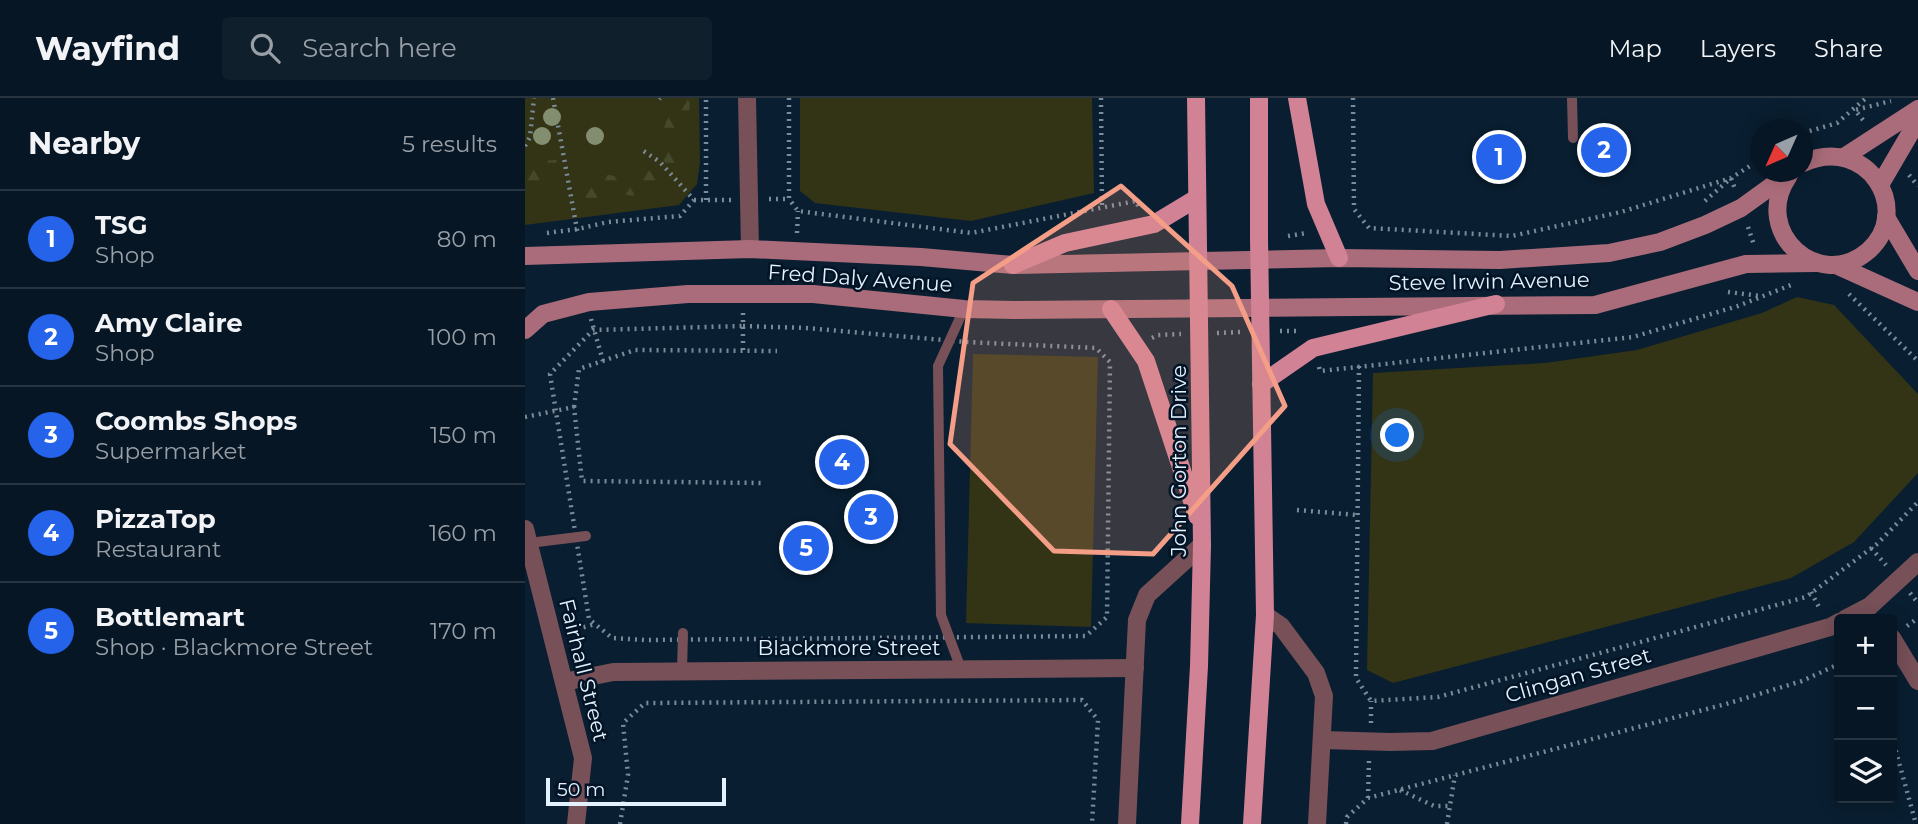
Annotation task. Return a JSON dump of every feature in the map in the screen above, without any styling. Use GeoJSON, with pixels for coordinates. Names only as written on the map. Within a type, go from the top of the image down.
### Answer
{"type":"FeatureCollection","features":[{"type":"Feature","properties":{"kind":"main road","name":"John Gorton Drive"},"geometry":{"type":"LineString","coordinates":[[1191,824],[1202,539],[1196,98]]}},
{"type":"Feature","properties":{"kind":"main road"},"geometry":{"type":"LineString","coordinates":[[1252,824],[1265,615],[1259,98]]}},
{"type":"Feature","properties":{"kind":"main road"},"geometry":{"type":"LineString","coordinates":[[1297,98],[1317,204],[1339,258]]}},
{"type":"Feature","properties":{"kind":"main road"},"geometry":{"type":"LineString","coordinates":[[1013,265],[1065,243],[1164,220],[1197,198]]}},
{"type":"Feature","properties":{"kind":"main road"},"geometry":{"type":"LineString","coordinates":[[1261,384],[1313,348],[1496,304]]}},
{"type":"Feature","properties":{"kind":"main road"},"geometry":{"type":"LineString","coordinates":[[1111,309],[1146,361],[1202,539]]}},
{"type":"Feature","properties":{"kind":"street"},"geometry":{"type":"LineString","coordinates":[[747,98],[750,249]]}},
{"type":"Feature","properties":{"kind":"street"},"geometry":{"type":"LineString","coordinates":[[1844,157],[1918,109]]}},
{"type":"Feature","properties":{"kind":"street"},"geometry":{"type":"LineString","coordinates":[[1880,186],[1918,120]]}},
{"type":"Feature","properties":{"kind":"street"},"geometry":{"type":"LineString","coordinates":[[1813,158],[1830,155],[1859,162],[1871,172],[1885,201],[1886,217],[1881,235],[1870,250],[1854,260],[1836,265]]}},
{"type":"Feature","properties":{"kind":"street","name":"Steve Irwin Avenue"},"geometry":{"type":"LineString","coordinates":[[1198,261],[1339,258],[1500,260],[1609,253],[1660,242],[1705,225],[1741,208],[1778,182]]}},
{"type":"Feature","properties":{"kind":"street"},"geometry":{"type":"LineString","coordinates":[[1785,182],[1777,206],[1779,225],[1787,242],[1800,255],[1817,263]]}},
{"type":"Feature","properties":{"kind":"street"},"geometry":{"type":"LineString","coordinates":[[1886,217],[1918,271]]}},
{"type":"Feature","properties":{"kind":"street","name":"Fred Daly Avenue"},"geometry":{"type":"LineString","coordinates":[[525,256],[750,249],[921,257],[1013,265],[1198,261]]}},
{"type":"Feature","properties":{"kind":"street","name":"Steve Irwin Avenue"},"geometry":{"type":"LineString","coordinates":[[1199,308],[1595,304],[1746,264],[1836,265]]}},
{"type":"Feature","properties":{"kind":"street"},"geometry":{"type":"LineString","coordinates":[[1836,265],[1918,302]]}},
{"type":"Feature","properties":{"kind":"street","name":"Fred Daly Avenue"},"geometry":{"type":"LineString","coordinates":[[525,330],[543,314],[589,302],[688,294],[813,294],[964,309],[1199,308]]}},
{"type":"Feature","properties":{"kind":"street","name":"Fairhall Street"},"geometry":{"type":"LineString","coordinates":[[527,536],[583,758],[576,824]]}},
{"type":"Feature","properties":{"kind":"street"},"geometry":{"type":"LineString","coordinates":[[1127,824],[1137,620],[1147,596],[1202,539]]}},
{"type":"Feature","properties":{"kind":"street"},"geometry":{"type":"LineString","coordinates":[[1875,613],[1918,562]]}},
{"type":"Feature","properties":{"kind":"street"},"geometry":{"type":"LineString","coordinates":[[1265,615],[1281,626],[1316,673],[1324,696],[1318,824]]}},
{"type":"Feature","properties":{"kind":"street","name":"Clingan Street"},"geometry":{"type":"LineString","coordinates":[[1324,740],[1432,740],[1834,625]]}},
{"type":"Feature","properties":{"kind":"street"},"geometry":{"type":"LineString","coordinates":[[1897,646],[1918,681]]}},
{"type":"Feature","properties":{"kind":"street","name":"Blackmore Street"},"geometry":{"type":"LineString","coordinates":[[564,682],[613,672],[1135,668]]}},
{"type":"Feature","properties":{"kind":"lane"},"geometry":{"type":"LineString","coordinates":[[1572,98],[1573,138]]}},
{"type":"Feature","properties":{"kind":"lane"},"geometry":{"type":"LineString","coordinates":[[961,669],[941,615],[938,366],[964,309]]}},
{"type":"Feature","properties":{"kind":"lane"},"geometry":{"type":"LineString","coordinates":[[527,536],[581,537]]}},
{"type":"Feature","properties":{"kind":"lane"},"geometry":{"type":"LineString","coordinates":[[682,672],[683,636]]}},
{"type":"Feature","properties":{"kind":"path"},"geometry":{"type":"LineString","coordinates":[[525,146],[530,137],[534,98]]}},
{"type":"Feature","properties":{"kind":"path"},"geometry":{"type":"LineString","coordinates":[[553,98],[578,229]]}},
{"type":"Feature","properties":{"kind":"path"},"geometry":{"type":"LineString","coordinates":[[706,98],[706,200]]}},
{"type":"Feature","properties":{"kind":"path"},"geometry":{"type":"LineString","coordinates":[[789,98],[789,199],[798,211],[971,233],[1136,201]]}},
{"type":"Feature","properties":{"kind":"path"},"geometry":{"type":"LineString","coordinates":[[1101,98],[1102,207]]}},
{"type":"Feature","properties":{"kind":"path"},"geometry":{"type":"LineString","coordinates":[[1353,98],[1354,209],[1369,228],[1512,236],[1621,212],[1731,178],[1750,166]]}},
{"type":"Feature","properties":{"kind":"path"},"geometry":{"type":"LineString","coordinates":[[1813,130],[1837,124],[1865,98]]}},
{"type":"Feature","properties":{"kind":"path"},"geometry":{"type":"LineString","coordinates":[[1855,110],[1893,101]]}},
{"type":"Feature","properties":{"kind":"path"},"geometry":{"type":"LineString","coordinates":[[642,150],[660,162],[694,200],[729,200]]}},
{"type":"Feature","properties":{"kind":"path"},"geometry":{"type":"LineString","coordinates":[[1731,178],[1770,293]]}},
{"type":"Feature","properties":{"kind":"path"},"geometry":{"type":"LineString","coordinates":[[545,233],[608,222],[680,216],[694,200]]}},
{"type":"Feature","properties":{"kind":"path"},"geometry":{"type":"LineString","coordinates":[[1320,371],[1633,337],[1738,306],[1790,285],[1801,285]]}},
{"type":"Feature","properties":{"kind":"path"},"geometry":{"type":"LineString","coordinates":[[1845,290],[1918,361]]}},
{"type":"Feature","properties":{"kind":"path"},"geometry":{"type":"LineString","coordinates":[[1158,335],[1307,331],[1306,306]]}},
{"type":"Feature","properties":{"kind":"path"},"geometry":{"type":"LineString","coordinates":[[743,326],[806,328],[950,341],[1096,348],[1110,362],[1107,617],[1086,636],[612,638],[589,619],[581,537],[549,374],[593,330],[743,326]]}},
{"type":"Feature","properties":{"kind":"path"},"geometry":{"type":"LineString","coordinates":[[593,330],[603,361]]}},
{"type":"Feature","properties":{"kind":"path"},"geometry":{"type":"LineString","coordinates":[[763,483],[582,481],[574,407],[579,369],[635,350],[777,351]]}},
{"type":"Feature","properties":{"kind":"path"},"geometry":{"type":"LineString","coordinates":[[1359,366],[1356,678],[1371,701],[1438,698],[1806,597],[1877,544],[1918,502]]}},
{"type":"Feature","properties":{"kind":"path"},"geometry":{"type":"LineString","coordinates":[[525,416],[574,407]]}},
{"type":"Feature","properties":{"kind":"path"},"geometry":{"type":"LineString","coordinates":[[1297,510],[1357,514]]}},
{"type":"Feature","properties":{"kind":"path"},"geometry":{"type":"LineString","coordinates":[[1346,824],[1347,817],[1368,797],[1726,704],[1802,681],[1834,666]]}},
{"type":"Feature","properties":{"kind":"path"},"geometry":{"type":"LineString","coordinates":[[620,824],[628,775],[623,723],[645,703],[1082,700],[1098,720],[1092,824]]}},
{"type":"Feature","properties":{"kind":"path"},"geometry":{"type":"LineString","coordinates":[[1893,740],[1916,824]]}},
{"type":"Feature","properties":{"kind":"path"},"geometry":{"type":"LineString","coordinates":[[1447,824],[1455,775]]}},
{"type":"Feature","properties":{"kind":"path"},"geometry":{"type":"LineString","coordinates":[[1399,790],[1434,806],[1449,806]]}},
{"type":"Feature","properties":{"kind":"highlighted area"},"geometry":{"type":"Polygon","coordinates":[[[1121,186],[1232,286],[1285,406],[1153,554],[1054,551],[950,444],[973,283],[1121,186]]]}},
{"type":"Feature","properties":{"kind":"green space"},"geometry":{"type":"Polygon","coordinates":[[[525,98],[699,98],[700,162],[697,184],[679,205],[525,225],[525,98]]]}},
{"type":"Feature","properties":{"kind":"green space"},"geometry":{"type":"Polygon","coordinates":[[[674,98],[690,98],[689,117],[668,145],[671,153],[684,165],[680,179],[654,150],[666,123],[668,103],[674,98]]]}},
{"type":"Feature","properties":{"kind":"green space"},"geometry":{"type":"Polygon","coordinates":[[[800,98],[1092,98],[1094,193],[971,221],[815,203],[800,191],[800,98]]]}},
{"type":"Feature","properties":{"kind":"green space"},"geometry":{"type":"Polygon","coordinates":[[[557,160],[550,174],[552,183],[542,190],[525,195],[525,164],[530,161],[557,160]]]}},
{"type":"Feature","properties":{"kind":"green space"},"geometry":{"type":"Polygon","coordinates":[[[645,168],[657,176],[663,193],[638,196],[613,191],[603,199],[596,198],[584,207],[583,188],[594,172],[614,176],[629,169],[645,168]]]}},
{"type":"Feature","properties":{"kind":"green space"},"geometry":{"type":"Polygon","coordinates":[[[1797,297],[1834,305],[1918,394],[1918,473],[1854,542],[1791,578],[1393,683],[1367,670],[1373,373],[1545,363],[1637,350],[1762,313],[1797,297]]]}},
{"type":"Feature","properties":{"kind":"green space"},"geometry":{"type":"Polygon","coordinates":[[[973,354],[1098,357],[1091,627],[966,623],[973,354]]]}},
{"type":"Feature","properties":{"kind":"place","name":"Amy Claire"},"geometry":{"type":"Point","coordinates":[1604,150]}},
{"type":"Feature","properties":{"kind":"place","name":"TSG"},"geometry":{"type":"Point","coordinates":[1499,157]}},
{"type":"Feature","properties":{"kind":"place","name":"PizzaTop"},"geometry":{"type":"Point","coordinates":[842,462]}},
{"type":"Feature","properties":{"kind":"place","name":"Coombs Shops"},"geometry":{"type":"Point","coordinates":[871,517]}},
{"type":"Feature","properties":{"kind":"place","name":"Bottlemart"},"geometry":{"type":"Point","coordinates":[806,548]}}]}
